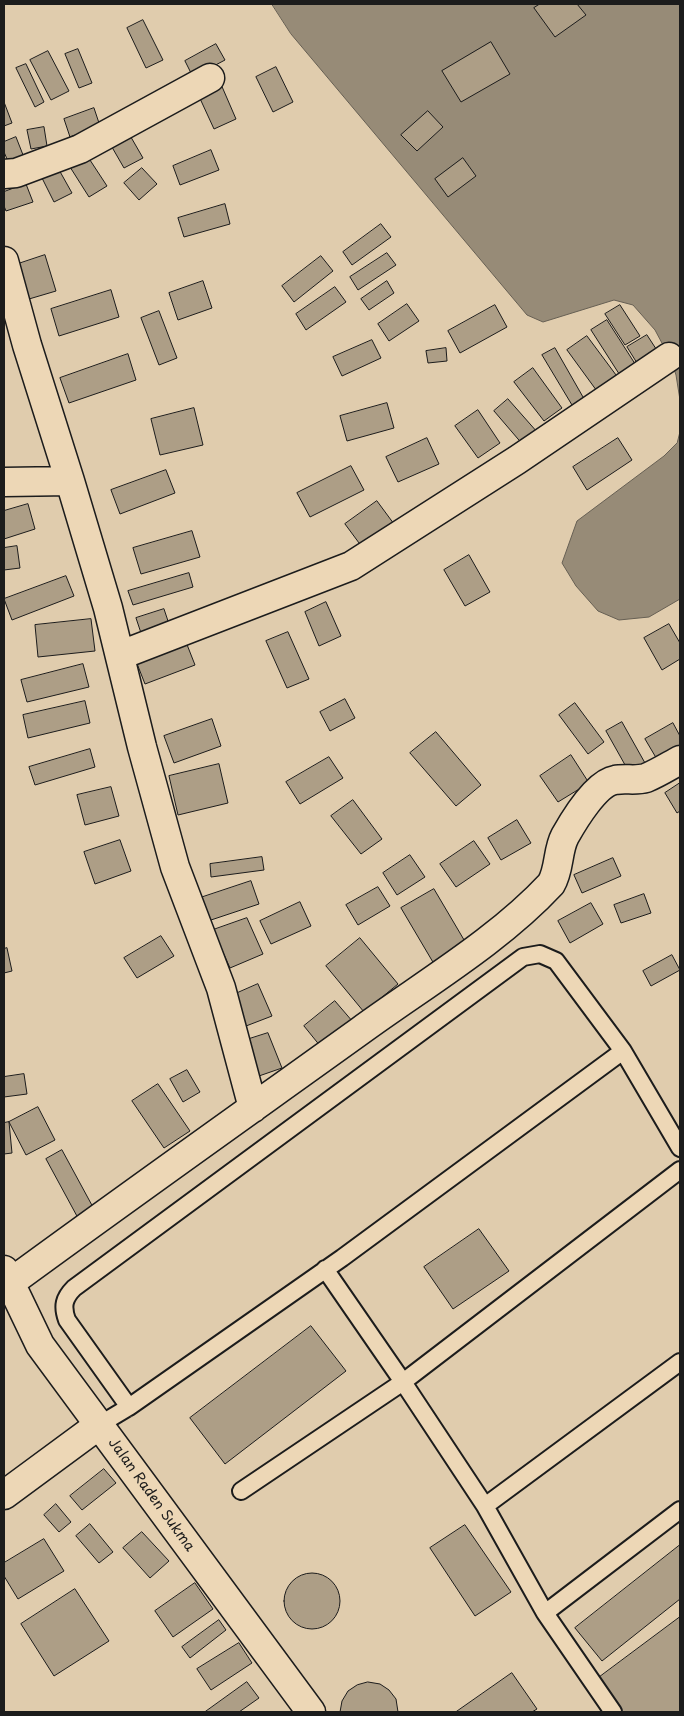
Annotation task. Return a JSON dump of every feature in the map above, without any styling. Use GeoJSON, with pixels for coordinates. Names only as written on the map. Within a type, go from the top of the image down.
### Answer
{"type":"FeatureCollection","features":[{"type":"Feature","properties":{"kind":"street"},"geometry":{"type":"LineString","coordinates":[[4,174],[16,173],[80,149],[210,78]]}},
{"type":"Feature","properties":{"kind":"street"},"geometry":{"type":"LineString","coordinates":[[4,261],[27,345],[108,608],[142,747],[175,867],[221,988],[253,1108]]}},
{"type":"Feature","properties":{"kind":"street"},"geometry":{"type":"LineString","coordinates":[[121,655],[351,566],[517,460],[669,357]]}},
{"type":"Feature","properties":{"kind":"street"},"geometry":{"type":"LineString","coordinates":[[4,482],[70,481]]}},
{"type":"Feature","properties":{"kind":"street"},"geometry":{"type":"LineString","coordinates":[[7,1277],[253,1108],[486,943],[546,890],[555,878],[564,838],[592,796],[604,785],[615,780],[645,778],[680,760]]}},
{"type":"Feature","properties":{"kind":"street","name":"Jalan Raden Sukma"},"geometry":{"type":"LineString","coordinates":[[7,1277],[40,1345],[311,1712]]}},
{"type":"Feature","properties":{"kind":"street"},"geometry":{"type":"LineString","coordinates":[[4,1495],[99,1425]]}},
{"type":"Feature","properties":{"kind":"lane"},"geometry":{"type":"LineString","coordinates":[[129,1407],[67,1320],[63,1308],[66,1296],[74,1288],[524,957],[540,954],[556,961],[623,1051],[680,1148]]}},
{"type":"Feature","properties":{"kind":"lane"},"geometry":{"type":"LineString","coordinates":[[99,1425],[129,1407],[326,1269],[623,1051]]}},
{"type":"Feature","properties":{"kind":"lane"},"geometry":{"type":"LineString","coordinates":[[241,1491],[403,1382],[680,1170]]}},
{"type":"Feature","properties":{"kind":"lane"},"geometry":{"type":"LineString","coordinates":[[326,1269],[485,1506],[545,1613],[612,1712]]}},
{"type":"Feature","properties":{"kind":"lane"},"geometry":{"type":"LineString","coordinates":[[485,1506],[680,1362]]}},
{"type":"Feature","properties":{"kind":"lane"},"geometry":{"type":"LineString","coordinates":[[545,1613],[680,1510]]}},
{"type":"Feature","properties":{"kind":"shaded area"},"geometry":{"type":"Polygon","coordinates":[[[272,4],[680,4],[680,400],[676,375],[671,360],[655,330],[633,305],[614,300],[543,322],[527,315],[291,34],[272,4]]]}},
{"type":"Feature","properties":{"kind":"shaded area"},"geometry":{"type":"Polygon","coordinates":[[[680,432],[680,599],[649,617],[619,620],[598,611],[576,586],[562,563],[577,521],[664,456],[677,443],[680,432]]]}},
{"type":"Feature","properties":{"kind":"building"},"geometry":{"type":"Polygon","coordinates":[[[540,4],[577,4],[586,15],[555,37],[534,8],[540,4]]]}},
{"type":"Feature","properties":{"kind":"building"},"geometry":{"type":"Polygon","coordinates":[[[143,20],[163,60],[146,68],[127,28],[143,20]]]}},
{"type":"Feature","properties":{"kind":"building"},"geometry":{"type":"Polygon","coordinates":[[[491,42],[510,74],[461,102],[442,71],[491,42]]]}},
{"type":"Feature","properties":{"kind":"building"},"geometry":{"type":"Polygon","coordinates":[[[216,44],[225,60],[193,77],[185,61],[216,44]]]}},
{"type":"Feature","properties":{"kind":"building"},"geometry":{"type":"Polygon","coordinates":[[[78,49],[92,83],[79,88],[65,54],[78,49]]]}},
{"type":"Feature","properties":{"kind":"building"},"geometry":{"type":"Polygon","coordinates":[[[48,51],[69,91],[51,100],[30,60],[48,51]]]}},
{"type":"Feature","properties":{"kind":"building"},"geometry":{"type":"Polygon","coordinates":[[[26,64],[44,102],[35,107],[16,68],[26,64]]]}},
{"type":"Feature","properties":{"kind":"building"},"geometry":{"type":"Polygon","coordinates":[[[276,67],[293,102],[273,112],[256,77],[276,67]]]}},
{"type":"Feature","properties":{"kind":"building"},"geometry":{"type":"Polygon","coordinates":[[[220,82],[236,119],[214,129],[197,92],[220,82]]]}},
{"type":"Feature","properties":{"kind":"building"},"geometry":{"type":"Polygon","coordinates":[[[4,102],[12,123],[4,126],[4,102]]]}},
{"type":"Feature","properties":{"kind":"building"},"geometry":{"type":"Polygon","coordinates":[[[94,108],[100,126],[70,137],[64,119],[94,108]]]}},
{"type":"Feature","properties":{"kind":"building"},"geometry":{"type":"Polygon","coordinates":[[[428,111],[443,127],[417,151],[401,135],[428,111]]]}},
{"type":"Feature","properties":{"kind":"building"},"geometry":{"type":"Polygon","coordinates":[[[44,127],[47,146],[31,149],[27,130],[44,127]]]}},
{"type":"Feature","properties":{"kind":"building"},"geometry":{"type":"Polygon","coordinates":[[[128,132],[143,158],[124,168],[109,142],[128,132]]]}},
{"type":"Feature","properties":{"kind":"building"},"geometry":{"type":"Polygon","coordinates":[[[16,137],[25,160],[10,166],[4,152],[4,142],[16,137]]]}},
{"type":"Feature","properties":{"kind":"building"},"geometry":{"type":"Polygon","coordinates":[[[211,150],[219,170],[180,185],[173,166],[211,150]]]}},
{"type":"Feature","properties":{"kind":"building"},"geometry":{"type":"Polygon","coordinates":[[[88,157],[107,186],[89,197],[70,167],[88,157]]]}},
{"type":"Feature","properties":{"kind":"building"},"geometry":{"type":"Polygon","coordinates":[[[463,158],[476,176],[448,197],[435,179],[463,158]]]}},
{"type":"Feature","properties":{"kind":"building"},"geometry":{"type":"Polygon","coordinates":[[[58,168],[72,193],[54,202],[41,176],[58,168]]]}},
{"type":"Feature","properties":{"kind":"building"},"geometry":{"type":"Polygon","coordinates":[[[142,168],[157,184],[139,200],[124,183],[142,168]]]}},
{"type":"Feature","properties":{"kind":"building"},"geometry":{"type":"Polygon","coordinates":[[[26,184],[33,202],[6,211],[4,192],[26,184]]]}},
{"type":"Feature","properties":{"kind":"building"},"geometry":{"type":"Polygon","coordinates":[[[225,204],[230,224],[184,237],[178,218],[225,204]]]}},
{"type":"Feature","properties":{"kind":"building"},"geometry":{"type":"Polygon","coordinates":[[[381,224],[391,237],[352,265],[343,252],[381,224]]]}},
{"type":"Feature","properties":{"kind":"building"},"geometry":{"type":"Polygon","coordinates":[[[387,253],[396,265],[358,290],[350,277],[387,253]]]}},
{"type":"Feature","properties":{"kind":"building"},"geometry":{"type":"Polygon","coordinates":[[[45,255],[56,291],[29,299],[18,264],[45,255]]]}},
{"type":"Feature","properties":{"kind":"building"},"geometry":{"type":"Polygon","coordinates":[[[321,256],[333,271],[294,302],[282,286],[321,256]]]}},
{"type":"Feature","properties":{"kind":"building"},"geometry":{"type":"Polygon","coordinates":[[[203,281],[212,308],[178,320],[169,293],[203,281]]]}},
{"type":"Feature","properties":{"kind":"building"},"geometry":{"type":"Polygon","coordinates":[[[387,281],[394,293],[369,310],[361,299],[387,281]]]}},
{"type":"Feature","properties":{"kind":"building"},"geometry":{"type":"Polygon","coordinates":[[[335,287],[346,302],[306,330],[296,314],[335,287]]]}},
{"type":"Feature","properties":{"kind":"building"},"geometry":{"type":"Polygon","coordinates":[[[111,290],[119,317],[59,336],[51,309],[111,290]]]}},
{"type":"Feature","properties":{"kind":"building"},"geometry":{"type":"Polygon","coordinates":[[[407,304],[419,321],[389,341],[378,324],[407,304]]]}},
{"type":"Feature","properties":{"kind":"building"},"geometry":{"type":"Polygon","coordinates":[[[495,305],[507,327],[460,353],[448,331],[495,305]]]}},
{"type":"Feature","properties":{"kind":"building"},"geometry":{"type":"Polygon","coordinates":[[[620,305],[640,336],[625,345],[605,314],[620,305]]]}},
{"type":"Feature","properties":{"kind":"building"},"geometry":{"type":"Polygon","coordinates":[[[159,311],[177,358],[159,365],[141,318],[159,311]]]}},
{"type":"Feature","properties":{"kind":"building"},"geometry":{"type":"Polygon","coordinates":[[[607,320],[639,370],[623,380],[591,330],[607,320]]]}},
{"type":"Feature","properties":{"kind":"building"},"geometry":{"type":"Polygon","coordinates":[[[647,335],[662,358],[642,371],[627,347],[647,335]]]}},
{"type":"Feature","properties":{"kind":"building"},"geometry":{"type":"Polygon","coordinates":[[[587,336],[622,383],[602,398],[567,350],[587,336]]]}},
{"type":"Feature","properties":{"kind":"building"},"geometry":{"type":"Polygon","coordinates":[[[372,340],[381,358],[342,376],[333,357],[372,340]]]}},
{"type":"Feature","properties":{"kind":"building"},"geometry":{"type":"Polygon","coordinates":[[[446,348],[447,361],[428,363],[426,351],[446,348]]]}},
{"type":"Feature","properties":{"kind":"building"},"geometry":{"type":"Polygon","coordinates":[[[555,348],[587,404],[575,410],[542,355],[555,348]]]}},
{"type":"Feature","properties":{"kind":"building"},"geometry":{"type":"Polygon","coordinates":[[[128,354],[136,380],[69,403],[60,378],[128,354]]]}},
{"type":"Feature","properties":{"kind":"building"},"geometry":{"type":"Polygon","coordinates":[[[533,368],[562,408],[544,421],[514,382],[533,368]]]}},
{"type":"Feature","properties":{"kind":"building"},"geometry":{"type":"Polygon","coordinates":[[[508,399],[538,433],[524,446],[494,411],[508,399]]]}},
{"type":"Feature","properties":{"kind":"building"},"geometry":{"type":"Polygon","coordinates":[[[387,403],[394,428],[347,441],[340,416],[387,403]]]}},
{"type":"Feature","properties":{"kind":"building"},"geometry":{"type":"Polygon","coordinates":[[[194,408],[203,445],[160,455],[151,419],[194,408]]]}},
{"type":"Feature","properties":{"kind":"building"},"geometry":{"type":"Polygon","coordinates":[[[478,410],[500,443],[478,458],[455,426],[478,410]]]}},
{"type":"Feature","properties":{"kind":"building"},"geometry":{"type":"Polygon","coordinates":[[[427,438],[439,464],[398,482],[386,457],[427,438]]]}},
{"type":"Feature","properties":{"kind":"building"},"geometry":{"type":"Polygon","coordinates":[[[618,438],[632,460],[587,490],[573,467],[618,438]]]}},
{"type":"Feature","properties":{"kind":"building"},"geometry":{"type":"Polygon","coordinates":[[[351,466],[364,490],[310,517],[297,493],[351,466]]]}},
{"type":"Feature","properties":{"kind":"building"},"geometry":{"type":"Polygon","coordinates":[[[166,470],[175,493],[120,514],[111,490],[166,470]]]}},
{"type":"Feature","properties":{"kind":"building"},"geometry":{"type":"Polygon","coordinates":[[[377,501],[394,524],[362,547],[345,524],[377,501]]]}},
{"type":"Feature","properties":{"kind":"building"},"geometry":{"type":"Polygon","coordinates":[[[28,504],[35,529],[4,539],[4,511],[28,504]]]}},
{"type":"Feature","properties":{"kind":"building"},"geometry":{"type":"Polygon","coordinates":[[[192,531],[200,557],[141,574],[133,548],[192,531]]]}},
{"type":"Feature","properties":{"kind":"building"},"geometry":{"type":"Polygon","coordinates":[[[17,546],[20,568],[4,570],[4,548],[17,546]]]}},
{"type":"Feature","properties":{"kind":"building"},"geometry":{"type":"Polygon","coordinates":[[[469,555],[490,592],[465,606],[444,570],[469,555]]]}},
{"type":"Feature","properties":{"kind":"building"},"geometry":{"type":"Polygon","coordinates":[[[189,573],[193,587],[133,605],[128,591],[189,573]]]}},
{"type":"Feature","properties":{"kind":"building"},"geometry":{"type":"Polygon","coordinates":[[[66,576],[74,596],[12,620],[4,599],[66,576]]]}},
{"type":"Feature","properties":{"kind":"building"},"geometry":{"type":"Polygon","coordinates":[[[326,602],[341,636],[319,646],[305,612],[326,602]]]}},
{"type":"Feature","properties":{"kind":"building"},"geometry":{"type":"Polygon","coordinates":[[[164,609],[170,627],[142,636],[136,618],[164,609]]]}},
{"type":"Feature","properties":{"kind":"building"},"geometry":{"type":"Polygon","coordinates":[[[91,619],[95,651],[38,657],[35,625],[91,619]]]}},
{"type":"Feature","properties":{"kind":"building"},"geometry":{"type":"Polygon","coordinates":[[[669,624],[680,643],[680,659],[662,670],[644,638],[669,624]]]}},
{"type":"Feature","properties":{"kind":"building"},"geometry":{"type":"Polygon","coordinates":[[[288,632],[309,679],[287,688],[266,641],[288,632]]]}},
{"type":"Feature","properties":{"kind":"building"},"geometry":{"type":"Polygon","coordinates":[[[186,642],[195,665],[145,684],[136,661],[186,642]]]}},
{"type":"Feature","properties":{"kind":"building"},"geometry":{"type":"Polygon","coordinates":[[[83,664],[89,687],[27,702],[21,680],[83,664]]]}},
{"type":"Feature","properties":{"kind":"building"},"geometry":{"type":"Polygon","coordinates":[[[345,699],[355,718],[330,731],[320,712],[345,699]]]}},
{"type":"Feature","properties":{"kind":"building"},"geometry":{"type":"Polygon","coordinates":[[[85,701],[90,723],[28,738],[23,715],[85,701]]]}},
{"type":"Feature","properties":{"kind":"building"},"geometry":{"type":"Polygon","coordinates":[[[575,703],[604,742],[588,754],[559,715],[575,703]]]}},
{"type":"Feature","properties":{"kind":"building"},"geometry":{"type":"Polygon","coordinates":[[[212,719],[221,746],[174,763],[164,736],[212,719]]]}},
{"type":"Feature","properties":{"kind":"building"},"geometry":{"type":"Polygon","coordinates":[[[622,722],[645,763],[629,772],[606,731],[622,722]]]}},
{"type":"Feature","properties":{"kind":"building"},"geometry":{"type":"Polygon","coordinates":[[[673,723],[680,736],[680,749],[658,761],[645,739],[673,723]]]}},
{"type":"Feature","properties":{"kind":"building"},"geometry":{"type":"Polygon","coordinates":[[[436,732],[481,785],[456,806],[410,753],[436,732]]]}},
{"type":"Feature","properties":{"kind":"building"},"geometry":{"type":"Polygon","coordinates":[[[90,749],[95,767],[35,785],[29,767],[90,749]]]}},
{"type":"Feature","properties":{"kind":"building"},"geometry":{"type":"Polygon","coordinates":[[[571,755],[589,783],[558,802],[540,776],[571,755]]]}},
{"type":"Feature","properties":{"kind":"building"},"geometry":{"type":"Polygon","coordinates":[[[329,757],[343,778],[300,804],[286,782],[329,757]]]}},
{"type":"Feature","properties":{"kind":"building"},"geometry":{"type":"Polygon","coordinates":[[[219,764],[228,803],[178,815],[169,776],[219,764]]]}},
{"type":"Feature","properties":{"kind":"building"},"geometry":{"type":"Polygon","coordinates":[[[680,783],[680,811],[677,813],[665,793],[680,783]]]}},
{"type":"Feature","properties":{"kind":"building"},"geometry":{"type":"Polygon","coordinates":[[[111,787],[119,816],[85,825],[77,795],[111,787]]]}},
{"type":"Feature","properties":{"kind":"building"},"geometry":{"type":"Polygon","coordinates":[[[353,800],[382,839],[361,854],[331,816],[353,800]]]}},
{"type":"Feature","properties":{"kind":"building"},"geometry":{"type":"Polygon","coordinates":[[[517,820],[531,843],[501,860],[488,838],[517,820]]]}},
{"type":"Feature","properties":{"kind":"building"},"geometry":{"type":"Polygon","coordinates":[[[120,840],[131,871],[95,884],[84,852],[120,840]]]}},
{"type":"Feature","properties":{"kind":"building"},"geometry":{"type":"Polygon","coordinates":[[[474,841],[490,864],[456,887],[440,864],[474,841]]]}},
{"type":"Feature","properties":{"kind":"building"},"geometry":{"type":"Polygon","coordinates":[[[410,855],[425,877],[397,895],[383,873],[410,855]]]}},
{"type":"Feature","properties":{"kind":"building"},"geometry":{"type":"Polygon","coordinates":[[[262,857],[264,870],[211,877],[210,864],[262,857]]]}},
{"type":"Feature","properties":{"kind":"building"},"geometry":{"type":"Polygon","coordinates":[[[613,858],[621,876],[582,893],[574,875],[613,858]]]}},
{"type":"Feature","properties":{"kind":"building"},"geometry":{"type":"Polygon","coordinates":[[[251,881],[259,904],[208,921],[200,898],[251,881]]]}},
{"type":"Feature","properties":{"kind":"building"},"geometry":{"type":"Polygon","coordinates":[[[378,887],[390,906],[358,925],[346,905],[378,887]]]}},
{"type":"Feature","properties":{"kind":"building"},"geometry":{"type":"Polygon","coordinates":[[[434,889],[470,950],[437,969],[401,908],[434,889]]]}},
{"type":"Feature","properties":{"kind":"building"},"geometry":{"type":"Polygon","coordinates":[[[644,894],[651,913],[621,923],[614,905],[644,894]]]}},
{"type":"Feature","properties":{"kind":"building"},"geometry":{"type":"Polygon","coordinates":[[[300,902],[311,926],[271,944],[260,921],[300,902]]]}},
{"type":"Feature","properties":{"kind":"building"},"geometry":{"type":"Polygon","coordinates":[[[591,903],[603,924],[570,943],[558,921],[591,903]]]}},
{"type":"Feature","properties":{"kind":"building"},"geometry":{"type":"Polygon","coordinates":[[[247,918],[263,954],[230,968],[213,930],[247,918]]]}},
{"type":"Feature","properties":{"kind":"building"},"geometry":{"type":"Polygon","coordinates":[[[161,936],[174,956],[137,978],[124,958],[161,936]]]}},
{"type":"Feature","properties":{"kind":"building"},"geometry":{"type":"Polygon","coordinates":[[[360,938],[398,984],[364,1012],[326,966],[360,938]]]}},
{"type":"Feature","properties":{"kind":"building"},"geometry":{"type":"Polygon","coordinates":[[[7,948],[12,971],[4,973],[4,949],[7,948]]]}},
{"type":"Feature","properties":{"kind":"building"},"geometry":{"type":"Polygon","coordinates":[[[672,955],[680,970],[651,986],[643,971],[672,955]]]}},
{"type":"Feature","properties":{"kind":"building"},"geometry":{"type":"Polygon","coordinates":[[[258,984],[272,1016],[246,1026],[233,995],[258,984]]]}},
{"type":"Feature","properties":{"kind":"building"},"geometry":{"type":"Polygon","coordinates":[[[335,1001],[353,1022],[321,1047],[304,1026],[335,1001]]]}},
{"type":"Feature","properties":{"kind":"building"},"geometry":{"type":"Polygon","coordinates":[[[268,1033],[282,1068],[256,1077],[243,1041],[268,1033]]]}},
{"type":"Feature","properties":{"kind":"building"},"geometry":{"type":"Polygon","coordinates":[[[187,1070],[200,1092],[183,1102],[170,1079],[187,1070]]]}},
{"type":"Feature","properties":{"kind":"building"},"geometry":{"type":"Polygon","coordinates":[[[24,1074],[27,1094],[4,1097],[4,1077],[24,1074]]]}},
{"type":"Feature","properties":{"kind":"building"},"geometry":{"type":"Polygon","coordinates":[[[158,1084],[190,1131],[164,1148],[132,1101],[158,1084]]]}},
{"type":"Feature","properties":{"kind":"building"},"geometry":{"type":"Polygon","coordinates":[[[38,1107],[55,1140],[26,1155],[9,1122],[38,1107]]]}},
{"type":"Feature","properties":{"kind":"building"},"geometry":{"type":"Polygon","coordinates":[[[9,1122],[12,1153],[4,1154],[4,1123],[9,1122]]]}},
{"type":"Feature","properties":{"kind":"building"},"geometry":{"type":"Polygon","coordinates":[[[62,1150],[94,1209],[78,1218],[46,1159],[62,1150]]]}},
{"type":"Feature","properties":{"kind":"building"},"geometry":{"type":"Polygon","coordinates":[[[479,1229],[509,1271],[453,1309],[424,1267],[479,1229]]]}},
{"type":"Feature","properties":{"kind":"building"},"geometry":{"type":"Polygon","coordinates":[[[311,1326],[346,1371],[225,1464],[190,1418],[311,1326]]]}},
{"type":"Feature","properties":{"kind":"building"},"geometry":{"type":"Polygon","coordinates":[[[104,1469],[116,1483],[82,1510],[70,1496],[104,1469]]]}},
{"type":"Feature","properties":{"kind":"building"},"geometry":{"type":"Polygon","coordinates":[[[56,1504],[71,1522],[59,1532],[44,1515],[56,1504]]]}},
{"type":"Feature","properties":{"kind":"building"},"geometry":{"type":"Polygon","coordinates":[[[90,1524],[113,1552],[99,1563],[76,1536],[90,1524]]]}},
{"type":"Feature","properties":{"kind":"building"},"geometry":{"type":"Polygon","coordinates":[[[465,1525],[511,1592],[475,1616],[430,1548],[465,1525]]]}},
{"type":"Feature","properties":{"kind":"building"},"geometry":{"type":"Polygon","coordinates":[[[142,1532],[169,1561],[150,1578],[123,1548],[142,1532]]]}},
{"type":"Feature","properties":{"kind":"building"},"geometry":{"type":"Polygon","coordinates":[[[44,1539],[64,1571],[18,1599],[4,1576],[4,1563],[44,1539]]]}},
{"type":"Feature","properties":{"kind":"building"},"geometry":{"type":"Polygon","coordinates":[[[680,1545],[680,1599],[602,1661],[575,1628],[680,1545]]]}},
{"type":"Feature","properties":{"kind":"building"},"geometry":{"type":"Polygon","coordinates":[[[312,1573],[327,1578],[335,1586],[340,1601],[335,1616],[327,1624],[312,1629],[297,1624],[289,1616],[284,1601],[289,1586],[297,1578],[312,1573]]]}},
{"type":"Feature","properties":{"kind":"building"},"geometry":{"type":"Polygon","coordinates":[[[195,1583],[213,1609],[173,1637],[155,1611],[195,1583]]]}},
{"type":"Feature","properties":{"kind":"building"},"geometry":{"type":"Polygon","coordinates":[[[75,1589],[109,1641],[54,1676],[21,1624],[75,1589]]]}},
{"type":"Feature","properties":{"kind":"building"},"geometry":{"type":"Polygon","coordinates":[[[680,1617],[680,1712],[622,1712],[597,1679],[680,1617]]]}},
{"type":"Feature","properties":{"kind":"building"},"geometry":{"type":"Polygon","coordinates":[[[219,1620],[226,1630],[190,1658],[182,1647],[219,1620]]]}},
{"type":"Feature","properties":{"kind":"building"},"geometry":{"type":"Polygon","coordinates":[[[239,1643],[252,1663],[211,1690],[197,1669],[239,1643]]]}},
{"type":"Feature","properties":{"kind":"building"},"geometry":{"type":"Polygon","coordinates":[[[512,1673],[537,1709],[532,1712],[456,1712],[512,1673]]]}},
{"type":"Feature","properties":{"kind":"building"},"geometry":{"type":"Polygon","coordinates":[[[247,1682],[259,1698],[239,1712],[205,1712],[247,1682]]]}},
{"type":"Feature","properties":{"kind":"building"},"geometry":{"type":"Polygon","coordinates":[[[368,1682],[380,1684],[389,1690],[396,1699],[398,1712],[340,1712],[342,1701],[348,1691],[357,1685],[368,1682]]]}}]}
